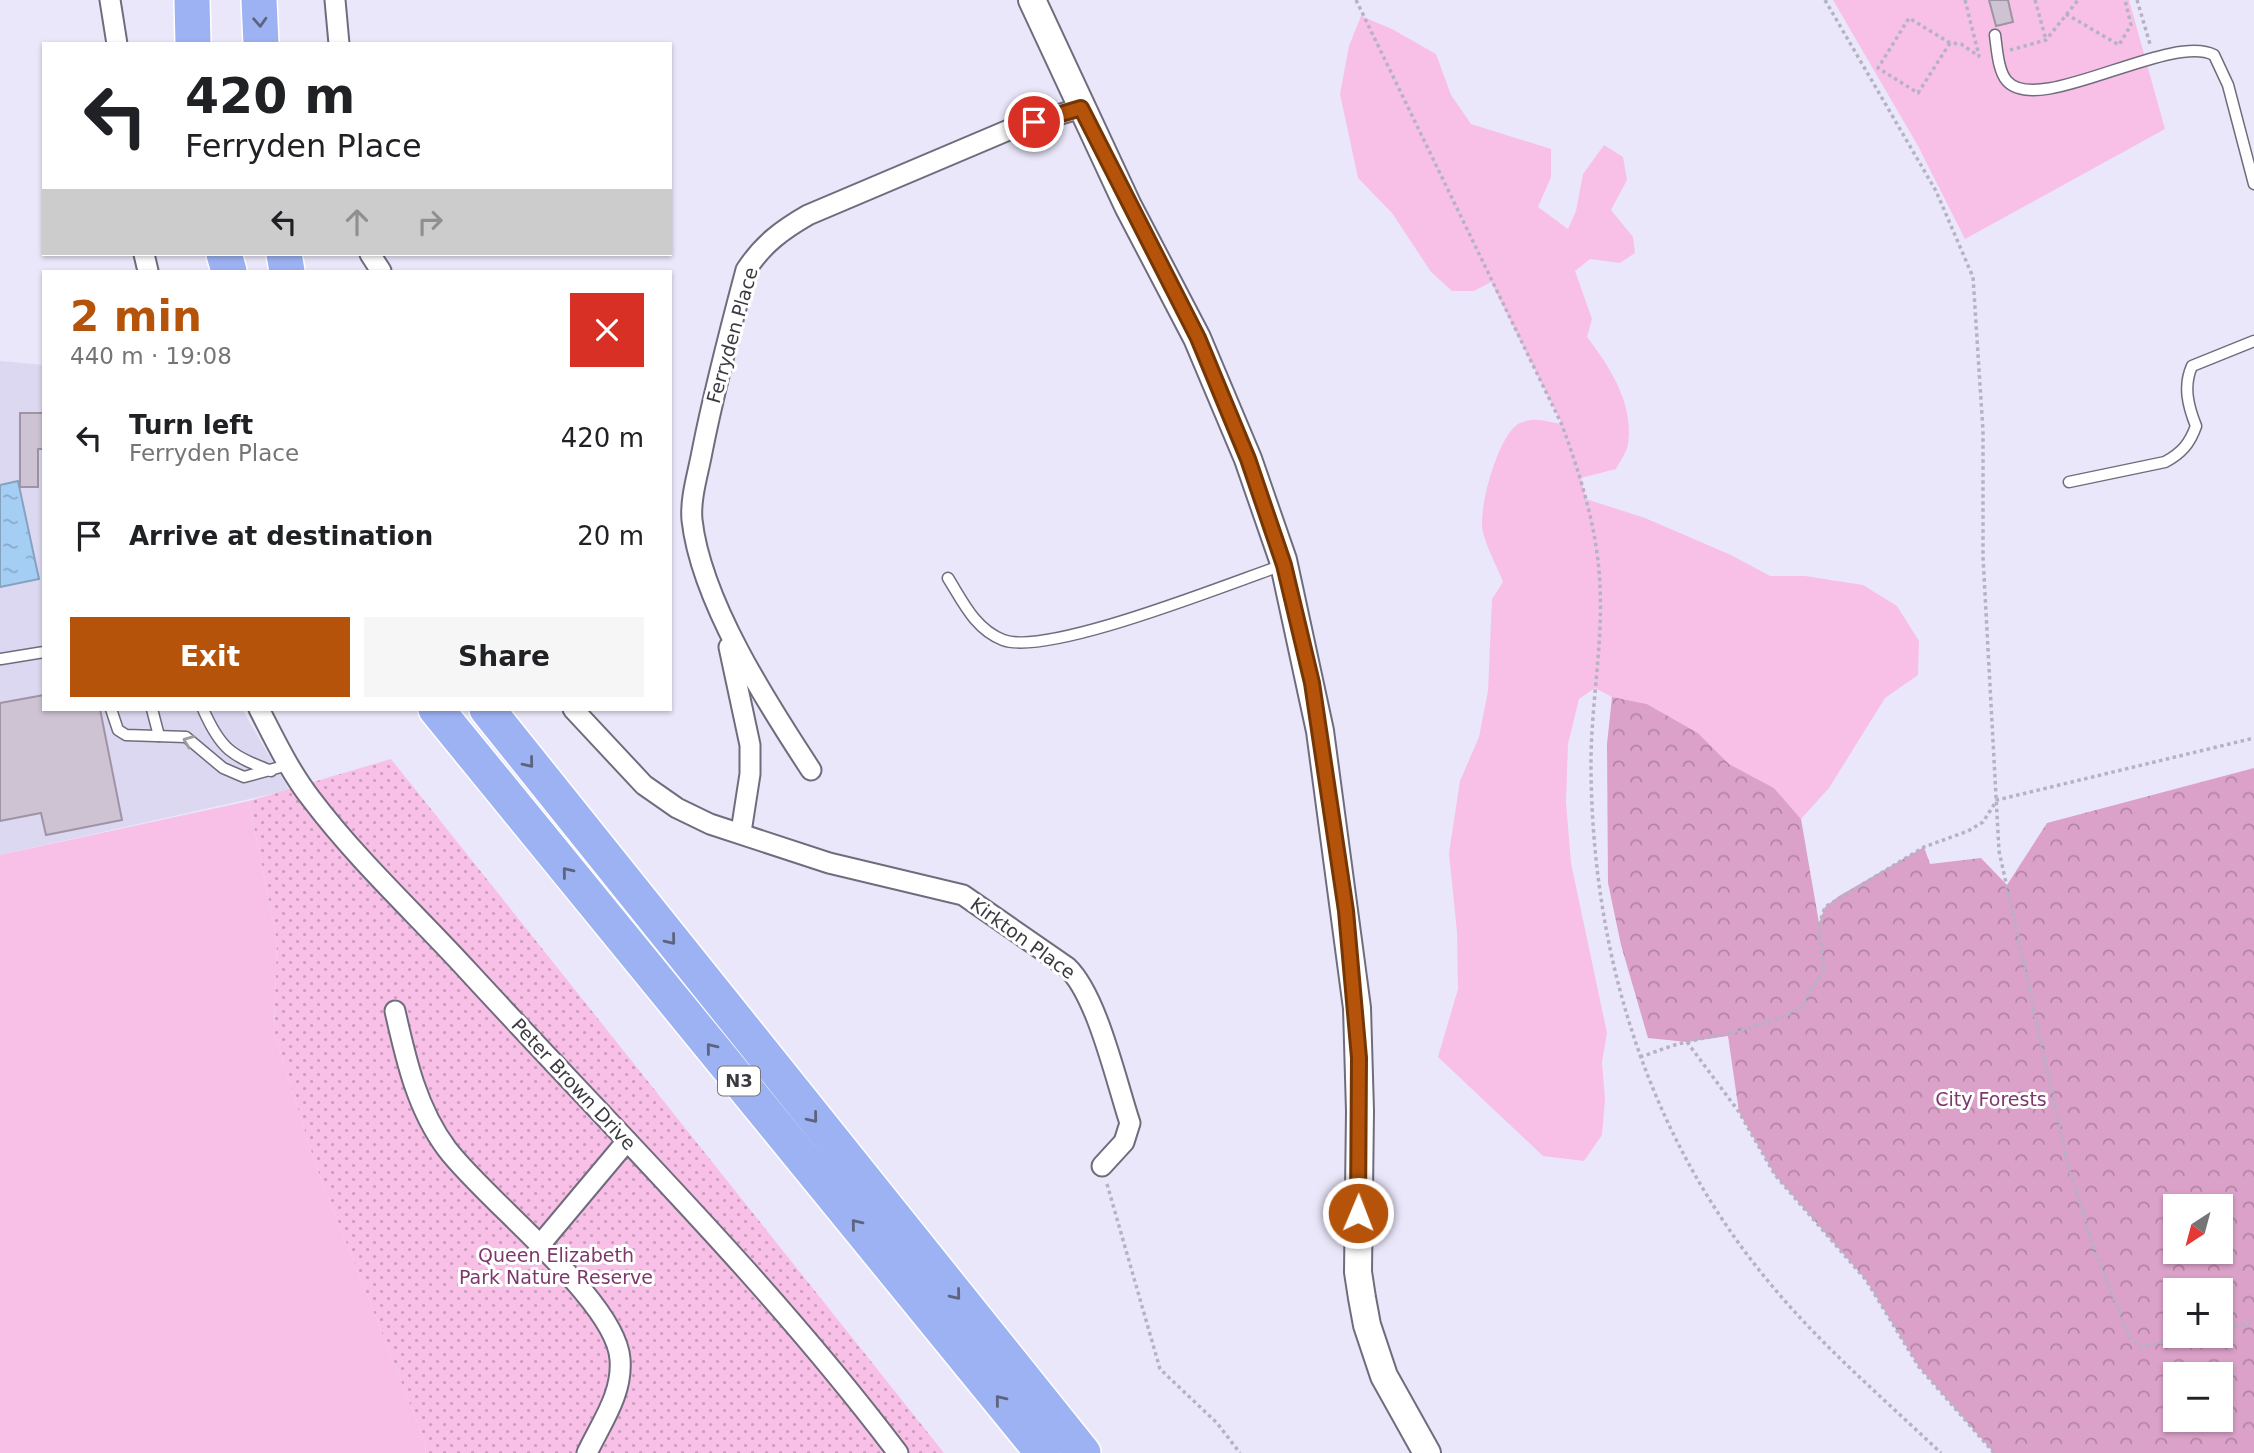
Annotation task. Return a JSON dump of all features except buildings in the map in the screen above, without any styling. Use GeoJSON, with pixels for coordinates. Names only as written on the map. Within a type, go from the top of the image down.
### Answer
{"type":"FeatureCollection","features":[{"type":"Feature","properties":{"kind":"highway"},"geometry":{"type":"LineString","coordinates":[[191,0],[193,42]]}},
{"type":"Feature","properties":{"kind":"highway"},"geometry":{"type":"LineString","coordinates":[[206,0],[208,42]]}},
{"type":"Feature","properties":{"kind":"highway"},"geometry":{"type":"LineString","coordinates":[[259,0],[261,42]]}},
{"type":"Feature","properties":{"kind":"highway","name":"N3"},"geometry":{"type":"LineString","coordinates":[[438,711],[1043,1453]]}},
{"type":"Feature","properties":{"kind":"highway","name":"N3"},"geometry":{"type":"LineString","coordinates":[[489,711],[1083,1453]]}},
{"type":"Feature","properties":{"kind":"main road"},"geometry":{"type":"LineString","coordinates":[[1032,0],[1081,108],[1198,338],[1248,459],[1284,565],[1318,719],[1357,1008],[1360,1111],[1358,1272],[1364,1312],[1384,1376],[1427,1453]]}},
{"type":"Feature","properties":{"kind":"street"},"geometry":{"type":"LineString","coordinates":[[110,0],[117,42]]}},
{"type":"Feature","properties":{"kind":"street"},"geometry":{"type":"LineString","coordinates":[[335,0],[339,42]]}},
{"type":"Feature","properties":{"kind":"street","name":"Ferryden Place"},"geometry":{"type":"LineString","coordinates":[[741,832],[750,774],[750,746],[738,681],[692,521],[693,500],[746,270],[759,249],[780,231],[808,215],[918,166],[1011,129],[1081,108]]}},
{"type":"Feature","properties":{"kind":"street","name":"Ferryden Place"},"geometry":{"type":"LineString","coordinates":[[717,602],[766,702],[811,770]]}},
{"type":"Feature","properties":{"kind":"street","name":"Peter Brown Drive"},"geometry":{"type":"LineString","coordinates":[[260,711],[280,768],[370,869],[680,1194],[862,1406],[898,1453]]}},
{"type":"Feature","properties":{"kind":"street","name":"Kirkton Place"},"geometry":{"type":"LineString","coordinates":[[575,711],[644,785],[677,808],[710,824],[868,875],[963,895],[1073,972],[1091,1004],[1130,1124],[1124,1142],[1102,1166]]}},
{"type":"Feature","properties":{"kind":"street"},"geometry":{"type":"LineString","coordinates":[[395,1011],[408,1067],[422,1107],[445,1146],[471,1178],[597,1307],[612,1329],[618,1346],[620,1377],[612,1404],[587,1453]]}},
{"type":"Feature","properties":{"kind":"street"},"geometry":{"type":"LineString","coordinates":[[539,1246],[627,1140]]}},
{"type":"Feature","properties":{"kind":"lane"},"geometry":{"type":"LineString","coordinates":[[1995,35],[2005,80],[2014,88],[2039,91],[2174,53],[2200,49],[2214,55],[2228,85],[2254,184]]}},
{"type":"Feature","properties":{"kind":"lane"},"geometry":{"type":"LineString","coordinates":[[2069,482],[2165,462],[2175,457],[2185,449],[2196,426],[2189,408],[2188,376],[2192,366],[2254,341]]}},
{"type":"Feature","properties":{"kind":"lane"},"geometry":{"type":"LineString","coordinates":[[948,578],[977,625],[1004,641],[1028,645],[1072,637],[1284,565]]}},
{"type":"Feature","properties":{"kind":"lane"},"geometry":{"type":"LineString","coordinates":[[1,659],[42,652]]}},
{"type":"Feature","properties":{"kind":"lane"},"geometry":{"type":"LineString","coordinates":[[112,711],[118,730],[126,734],[186,737],[223,768],[244,777],[280,768]]}},
{"type":"Feature","properties":{"kind":"lane"},"geometry":{"type":"LineString","coordinates":[[153,711],[159,736]]}},
{"type":"Feature","properties":{"kind":"lane"},"geometry":{"type":"LineString","coordinates":[[204,711],[229,753],[280,768]]}},
{"type":"Feature","properties":{"kind":"path"},"geometry":{"type":"LineString","coordinates":[[1356,0],[1562,425],[1581,477],[1594,532],[1600,588],[1591,769],[1594,862],[1609,954],[1640,1057],[1671,1130],[1717,1212],[1773,1287],[1838,1355],[1941,1453]]}},
{"type":"Feature","properties":{"kind":"path"},"geometry":{"type":"LineString","coordinates":[[1825,0],[1936,191],[1973,277],[1983,431],[1983,557],[1999,851],[2068,1165],[2094,1249],[2130,1338],[2141,1348],[2163,1343]]}},
{"type":"Feature","properties":{"kind":"path"},"geometry":{"type":"LineString","coordinates":[[1965,0],[1980,57]]}},
{"type":"Feature","properties":{"kind":"path"},"geometry":{"type":"LineString","coordinates":[[2035,0],[2046,40]]}},
{"type":"Feature","properties":{"kind":"path"},"geometry":{"type":"LineString","coordinates":[[1950,43],[1918,93],[1878,68],[1909,18],[1950,43],[1961,44],[1980,57],[2046,40],[2078,0]]}},
{"type":"Feature","properties":{"kind":"path"},"geometry":{"type":"LineString","coordinates":[[2066,15],[2119,45],[2131,25],[2125,0]]}},
{"type":"Feature","properties":{"kind":"path"},"geometry":{"type":"LineString","coordinates":[[2137,0],[2154,60]]}},
{"type":"Feature","properties":{"kind":"path"},"geometry":{"type":"LineString","coordinates":[[1640,1057],[1687,1042],[1740,1032],[1803,1007],[1810,990],[1824,971],[1819,925],[1825,907],[1924,847],[1968,831],[1983,822],[1997,800],[2254,738]]}},
{"type":"Feature","properties":{"kind":"path"},"geometry":{"type":"LineString","coordinates":[[1687,1042],[1739,1112],[1775,1175],[1866,1280],[1919,1367],[1994,1453]]}},
{"type":"Feature","properties":{"kind":"path"},"geometry":{"type":"LineString","coordinates":[[1102,1166],[1160,1369],[1217,1423],[1240,1453]]}},
{"type":"Feature","properties":{"kind":"path"},"geometry":{"type":"LineString","coordinates":[[2233,1327],[2254,1322]]}},
{"type":"Feature","properties":{"kind":"shaded area"},"geometry":{"type":"Polygon","coordinates":[[[0,361],[42,365],[42,711],[243,711],[289,790],[0,855],[0,361]]]}},
{"type":"Feature","properties":{"kind":"green space"},"geometry":{"type":"Polygon","coordinates":[[[1833,0],[2129,0],[2165,129],[1965,239],[1918,146],[1833,0]]]}},
{"type":"Feature","properties":{"kind":"green space"},"geometry":{"type":"Polygon","coordinates":[[[1361,16],[1392,29],[1436,54],[1451,95],[1471,124],[1551,149],[1551,177],[1538,207],[1568,229],[1576,211],[1583,174],[1604,145],[1623,157],[1627,180],[1611,210],[1633,237],[1635,253],[1620,263],[1590,259],[1575,271],[1592,319],[1587,337],[1612,373],[1624,400],[1629,429],[1628,444],[1616,469],[1581,478],[1586,499],[1645,518],[1731,555],[1770,576],[1805,576],[1863,585],[1897,606],[1919,641],[1918,675],[1885,698],[1829,788],[1801,819],[1774,788],[1729,764],[1698,733],[1647,704],[1612,697],[1595,688],[1579,699],[1568,744],[1566,802],[1571,863],[1607,1033],[1602,1062],[1605,1099],[1602,1135],[1584,1161],[1543,1156],[1438,1057],[1458,989],[1457,932],[1449,853],[1460,781],[1479,737],[1488,691],[1492,599],[1503,582],[1483,532],[1483,507],[1497,456],[1512,429],[1531,420],[1562,424],[1491,282],[1474,291],[1452,291],[1431,272],[1392,213],[1358,178],[1340,94],[1349,46],[1361,16]]]}},
{"type":"Feature","properties":{"kind":"green space","name":"City Forests"},"geometry":{"type":"Polygon","coordinates":[[[1612,697],[1647,704],[1698,733],[1729,764],[1774,788],[1801,819],[1819,923],[1825,907],[1839,896],[1924,847],[1930,864],[1981,858],[2007,885],[2047,823],[2254,768],[2254,1453],[1994,1453],[1919,1367],[1866,1280],[1775,1175],[1739,1112],[1728,1036],[1687,1042],[1648,1038],[1621,945],[1608,883],[1607,744],[1612,697]]]}},
{"type":"Feature","properties":{"kind":"green space","name":"Queen Elizabeth Park Nature Reserve"},"geometry":{"type":"Polygon","coordinates":[[[391,759],[944,1453],[426,1453],[425,1442],[315,1163],[274,1032],[277,941],[249,801],[391,759]]]}},
{"type":"Feature","properties":{"kind":"green space"},"geometry":{"type":"Polygon","coordinates":[[[249,801],[277,941],[274,1032],[315,1163],[425,1442],[426,1453],[0,1453],[0,855],[249,801]]]}},
{"type":"Feature","properties":{"kind":"water"},"geometry":{"type":"Polygon","coordinates":[[[18,481],[39,579],[0,587],[0,485],[18,481]]]}},
{"type":"Feature","properties":{"kind":"route"},"geometry":{"type":"LineString","coordinates":[[1034,122],[1081,108],[1128,206],[1198,338],[1248,459],[1283,560],[1312,683],[1346,911],[1357,1008],[1359,1058],[1358,1213]]}}]}
